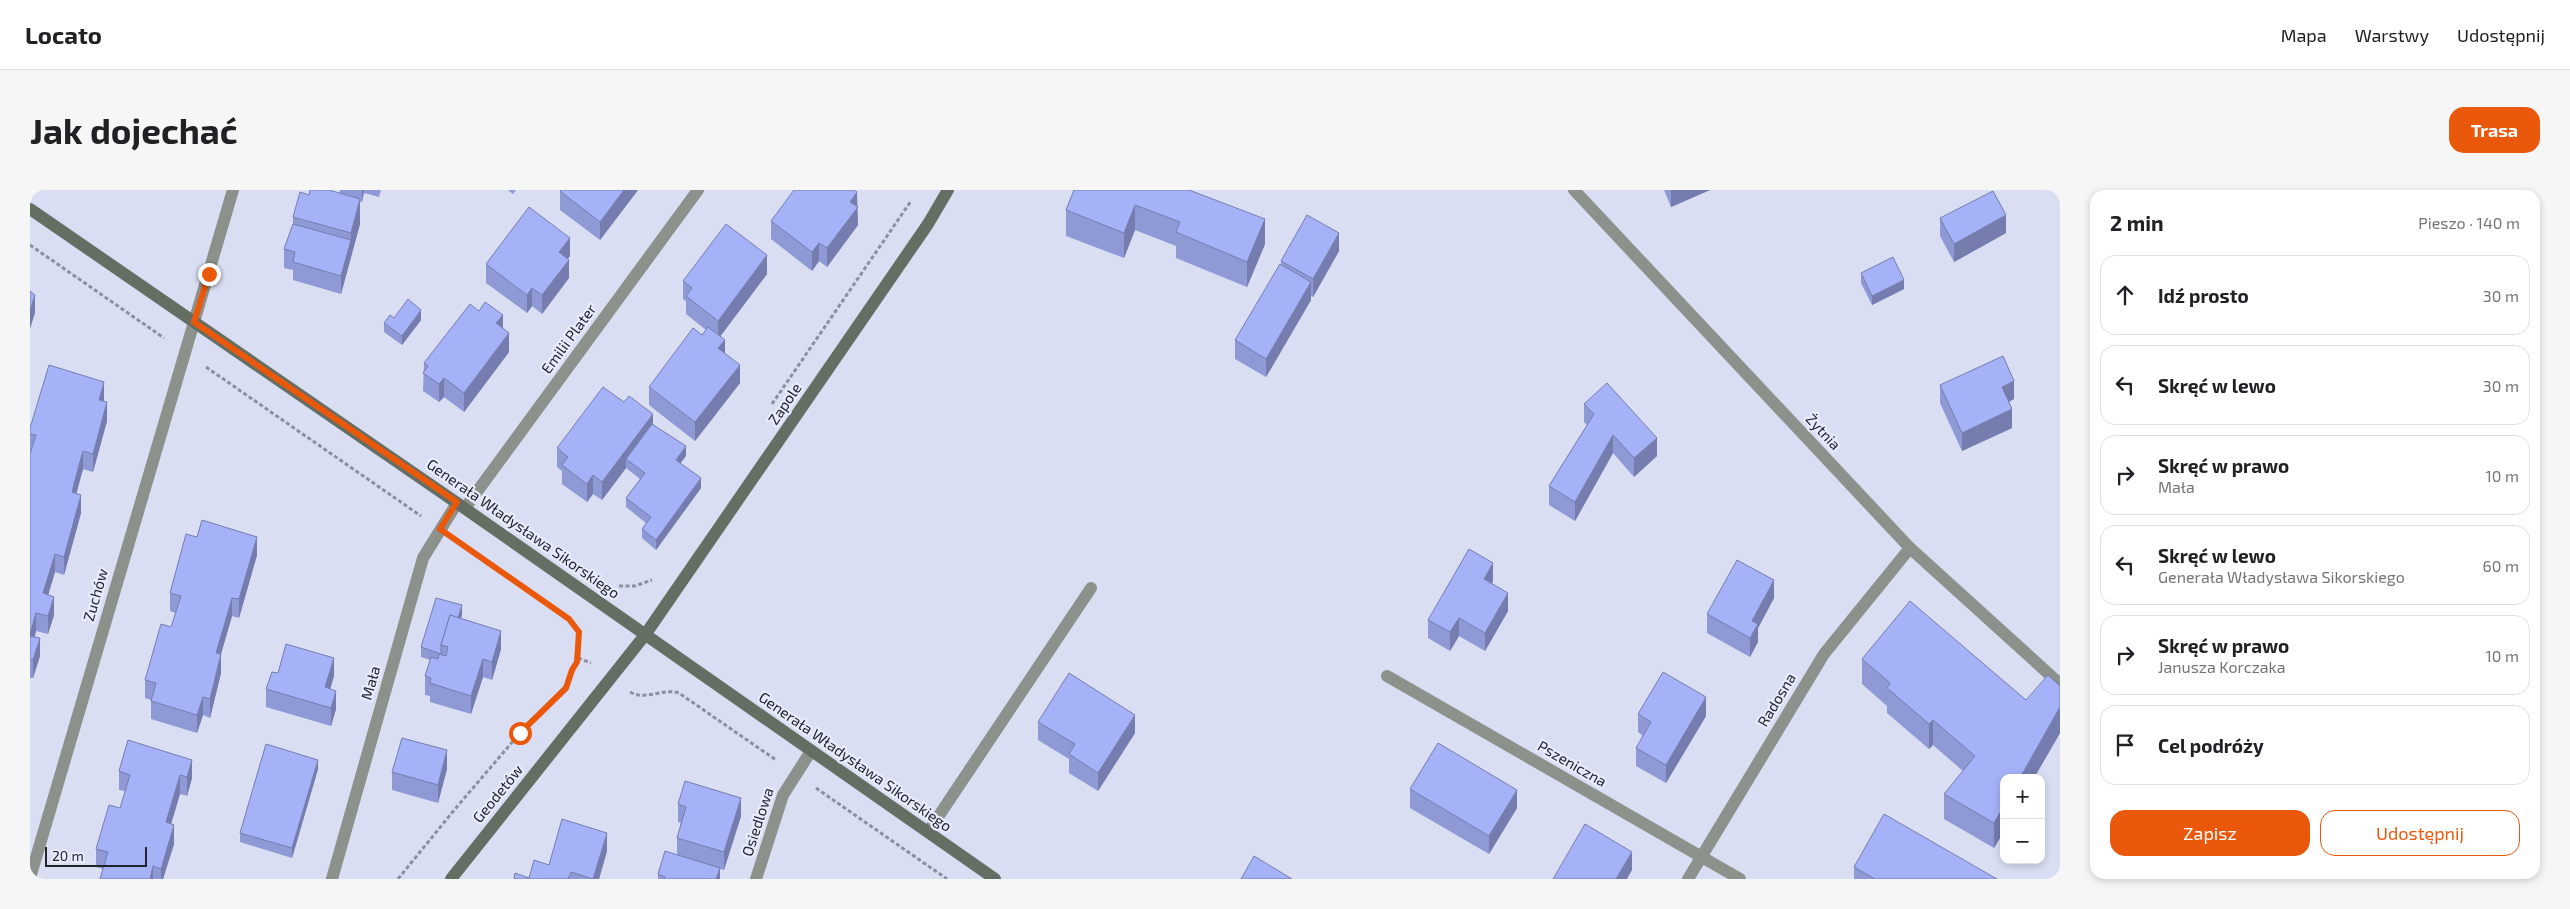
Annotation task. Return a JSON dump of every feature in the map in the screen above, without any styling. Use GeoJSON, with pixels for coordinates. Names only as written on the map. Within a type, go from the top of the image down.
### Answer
{"type":"FeatureCollection","features":[{"type":"Feature","properties":{"kind":"street","name":"Zuchów"},"geometry":{"type":"LineString","coordinates":[[30,878],[233,190]]}},
{"type":"Feature","properties":{"kind":"street","name":"Emilii Plater"},"geometry":{"type":"LineString","coordinates":[[461,505],[698,190]]}},
{"type":"Feature","properties":{"kind":"street","name":"Zapole"},"geometry":{"type":"LineString","coordinates":[[645,635],[923,232],[948,190]]}},
{"type":"Feature","properties":{"kind":"street","name":"Żytnia"},"geometry":{"type":"LineString","coordinates":[[1574,190],[1910,548],[2060,684]]}},
{"type":"Feature","properties":{"kind":"street","name":"Generała Władysława Sikorskiego"},"geometry":{"type":"LineString","coordinates":[[30,210],[461,505],[995,879]]}},
{"type":"Feature","properties":{"kind":"street","name":"Mała"},"geometry":{"type":"LineString","coordinates":[[332,879],[423,558],[440,529],[461,505]]}},
{"type":"Feature","properties":{"kind":"street","name":"Radosna"},"geometry":{"type":"LineString","coordinates":[[1688,879],[1824,654],[1910,548]]}},
{"type":"Feature","properties":{"kind":"street"},"geometry":{"type":"LineString","coordinates":[[928,832],[1090,588]]}},
{"type":"Feature","properties":{"kind":"street","name":"Geodetów"},"geometry":{"type":"LineString","coordinates":[[451,879],[645,635]]}},
{"type":"Feature","properties":{"kind":"street","name":"Pszeniczna"},"geometry":{"type":"LineString","coordinates":[[1387,676],[1740,879]]}},
{"type":"Feature","properties":{"kind":"street","name":"Osiedlowa"},"geometry":{"type":"LineString","coordinates":[[756,879],[783,795],[810,751]]}},
{"type":"Feature","properties":{"kind":"path"},"geometry":{"type":"LineString","coordinates":[[771,405],[913,198]]}},
{"type":"Feature","properties":{"kind":"path"},"geometry":{"type":"LineString","coordinates":[[30,245],[163,337]]}},
{"type":"Feature","properties":{"kind":"path"},"geometry":{"type":"LineString","coordinates":[[205,367],[573,622],[579,632],[577,662],[566,688],[520,733],[455,808],[398,879]]}},
{"type":"Feature","properties":{"kind":"path"},"geometry":{"type":"LineString","coordinates":[[612,588],[641,585],[658,575]]}},
{"type":"Feature","properties":{"kind":"path"},"geometry":{"type":"LineString","coordinates":[[628,691],[638,696],[667,691],[679,693],[771,756]]}},
{"type":"Feature","properties":{"kind":"path"},"geometry":{"type":"LineString","coordinates":[[814,786],[947,879]]}},
{"type":"Feature","properties":{"kind":"building"},"geometry":{"type":"Polygon","coordinates":[[[310,190],[329,190],[360,199],[351,233],[293,217],[300,192],[309,195],[310,190]]]}},
{"type":"Feature","properties":{"kind":"building"},"geometry":{"type":"Polygon","coordinates":[[[561,190],[624,190],[600,222],[561,190]]]}},
{"type":"Feature","properties":{"kind":"building"},"geometry":{"type":"Polygon","coordinates":[[[794,190],[854,190],[857,192],[850,202],[858,207],[827,248],[819,243],[812,252],[771,221],[794,190]]]}},
{"type":"Feature","properties":{"kind":"building"},"geometry":{"type":"Polygon","coordinates":[[[1074,190],[1189,190],[1265,219],[1247,262],[1176,232],[1180,222],[1135,205],[1124,233],[1066,210],[1074,190]]]}},
{"type":"Feature","properties":{"kind":"building"},"geometry":{"type":"Polygon","coordinates":[[[1993,191],[2006,215],[1954,244],[1940,218],[1993,191]]]}},
{"type":"Feature","properties":{"kind":"building"},"geometry":{"type":"Polygon","coordinates":[[[529,207],[570,238],[559,252],[569,260],[542,295],[532,288],[527,295],[486,264],[529,207]]]}},
{"type":"Feature","properties":{"kind":"building"},"geometry":{"type":"Polygon","coordinates":[[[1307,215],[1339,233],[1313,279],[1281,261],[1307,215]]]}},
{"type":"Feature","properties":{"kind":"building"},"geometry":{"type":"Polygon","coordinates":[[[293,224],[351,240],[341,276],[293,262],[295,252],[284,249],[293,224]]]}},
{"type":"Feature","properties":{"kind":"building"},"geometry":{"type":"Polygon","coordinates":[[[726,224],[767,255],[718,321],[686,296],[692,288],[683,281],[726,224]]]}},
{"type":"Feature","properties":{"kind":"building"},"geometry":{"type":"Polygon","coordinates":[[[1893,257],[1904,280],[1872,296],[1861,273],[1893,257]]]}},
{"type":"Feature","properties":{"kind":"building"},"geometry":{"type":"Polygon","coordinates":[[[1280,264],[1311,282],[1266,359],[1235,340],[1280,264]]]}},
{"type":"Feature","properties":{"kind":"building"},"geometry":{"type":"Polygon","coordinates":[[[30,291],[35,295],[30,311],[30,291]]]}},
{"type":"Feature","properties":{"kind":"building"},"geometry":{"type":"Polygon","coordinates":[[[408,299],[421,310],[402,336],[384,323],[390,315],[394,318],[408,299]]]}},
{"type":"Feature","properties":{"kind":"building"},"geometry":{"type":"Polygon","coordinates":[[[485,302],[503,315],[496,323],[509,333],[464,393],[444,378],[439,384],[423,373],[428,366],[424,363],[470,304],[479,311],[485,302]]]}},
{"type":"Feature","properties":{"kind":"building"},"geometry":{"type":"Polygon","coordinates":[[[708,327],[725,340],[718,348],[740,365],[695,422],[649,387],[693,328],[702,335],[708,327]]]}},
{"type":"Feature","properties":{"kind":"building"},"geometry":{"type":"Polygon","coordinates":[[[2003,356],[2014,381],[2002,387],[2012,409],[1962,433],[1940,385],[2003,356]]]}},
{"type":"Feature","properties":{"kind":"building"},"geometry":{"type":"Polygon","coordinates":[[[49,365],[104,382],[99,400],[107,402],[93,454],[83,451],[79,465],[72,492],[81,495],[64,557],[55,554],[43,593],[54,597],[48,616],[36,613],[30,634],[30,454],[36,435],[30,434],[30,428],[49,365]]]}},
{"type":"Feature","properties":{"kind":"building"},"geometry":{"type":"Polygon","coordinates":[[[1607,383],[1657,438],[1634,458],[1613,435],[1575,502],[1549,486],[1594,414],[1584,404],[1607,383]]]}},
{"type":"Feature","properties":{"kind":"building"},"geometry":{"type":"Polygon","coordinates":[[[603,387],[624,402],[629,396],[653,414],[602,482],[593,475],[587,484],[562,465],[568,457],[557,448],[603,387]]]}},
{"type":"Feature","properties":{"kind":"building"},"geometry":{"type":"Polygon","coordinates":[[[652,424],[686,446],[676,460],[701,478],[656,540],[642,529],[651,517],[626,498],[645,473],[626,459],[652,424]]]}},
{"type":"Feature","properties":{"kind":"building"},"geometry":{"type":"Polygon","coordinates":[[[202,520],[257,537],[239,599],[232,598],[216,653],[221,654],[210,699],[203,697],[197,715],[151,701],[156,683],[145,680],[161,624],[171,627],[181,596],[170,593],[186,534],[197,537],[202,520]]]}},
{"type":"Feature","properties":{"kind":"building"},"geometry":{"type":"Polygon","coordinates":[[[1469,549],[1493,563],[1484,579],[1508,593],[1485,633],[1459,618],[1450,632],[1428,620],[1469,549]]]}},
{"type":"Feature","properties":{"kind":"building"},"geometry":{"type":"Polygon","coordinates":[[[1737,560],[1774,580],[1752,621],[1758,624],[1750,638],[1707,614],[1737,560]]]}},
{"type":"Feature","properties":{"kind":"building"},"geometry":{"type":"Polygon","coordinates":[[[436,598],[462,605],[458,618],[450,615],[441,645],[441,654],[421,647],[436,598]]]}},
{"type":"Feature","properties":{"kind":"building"},"geometry":{"type":"Polygon","coordinates":[[[1910,601],[2026,700],[2048,675],[2060,686],[2060,707],[2022,774],[2000,774],[2000,813],[1994,823],[1944,794],[1975,756],[1933,720],[1929,724],[1887,688],[1890,683],[1862,659],[1910,601]]]}},
{"type":"Feature","properties":{"kind":"building"},"geometry":{"type":"Polygon","coordinates":[[[450,615],[501,631],[492,662],[483,659],[471,696],[430,683],[431,678],[425,676],[431,657],[438,659],[439,654],[446,656],[448,647],[441,645],[450,615]]]}},
{"type":"Feature","properties":{"kind":"building"},"geometry":{"type":"Polygon","coordinates":[[[30,636],[40,638],[33,660],[30,659],[30,636]]]}},
{"type":"Feature","properties":{"kind":"building"},"geometry":{"type":"Polygon","coordinates":[[[286,644],[334,658],[325,687],[336,691],[331,708],[266,689],[272,672],[278,673],[286,644]]]}},
{"type":"Feature","properties":{"kind":"building"},"geometry":{"type":"Polygon","coordinates":[[[1663,672],[1706,697],[1666,765],[1636,748],[1651,722],[1638,714],[1663,672]]]}},
{"type":"Feature","properties":{"kind":"building"},"geometry":{"type":"Polygon","coordinates":[[[1069,673],[1135,715],[1098,773],[1069,754],[1075,744],[1038,722],[1069,673]]]}},
{"type":"Feature","properties":{"kind":"building"},"geometry":{"type":"Polygon","coordinates":[[[402,738],[447,750],[438,785],[392,772],[402,738]]]}},
{"type":"Feature","properties":{"kind":"building"},"geometry":{"type":"Polygon","coordinates":[[[128,740],[192,760],[187,777],[180,775],[166,822],[174,825],[161,869],[153,866],[150,879],[100,879],[108,852],[96,849],[109,805],[120,808],[130,775],[119,771],[128,740]]]}},
{"type":"Feature","properties":{"kind":"building"},"geometry":{"type":"Polygon","coordinates":[[[1438,743],[1517,790],[1489,836],[1410,789],[1438,743]]]}},
{"type":"Feature","properties":{"kind":"building"},"geometry":{"type":"Polygon","coordinates":[[[266,744],[318,760],[292,848],[240,833],[266,744]]]}},
{"type":"Feature","properties":{"kind":"building"},"geometry":{"type":"Polygon","coordinates":[[[685,781],[741,798],[724,852],[677,838],[686,807],[678,804],[685,781]]]}},
{"type":"Feature","properties":{"kind":"building"},"geometry":{"type":"Polygon","coordinates":[[[1884,814],[1997,879],[1875,879],[1854,867],[1884,814]]]}},
{"type":"Feature","properties":{"kind":"building"},"geometry":{"type":"Polygon","coordinates":[[[562,819],[607,833],[593,879],[571,872],[568,879],[514,879],[515,873],[529,878],[534,860],[549,865],[562,819]]]}},
{"type":"Feature","properties":{"kind":"building"},"geometry":{"type":"Polygon","coordinates":[[[1585,824],[1632,852],[1616,879],[1553,879],[1585,824]]]}},
{"type":"Feature","properties":{"kind":"building"},"geometry":{"type":"Polygon","coordinates":[[[665,851],[720,868],[716,879],[664,879],[665,877],[658,874],[665,851]]]}},
{"type":"Feature","properties":{"kind":"building"},"geometry":{"type":"Polygon","coordinates":[[[1254,856],[1292,879],[1241,879],[1254,856]]]}},
{"type":"Feature","properties":{"kind":"route"},"geometry":{"type":"LineString","coordinates":[[209,274],[194,322],[457,502],[440,529],[569,619],[576,626],[579,632],[579,653],[566,688],[520,733]]}}]}
